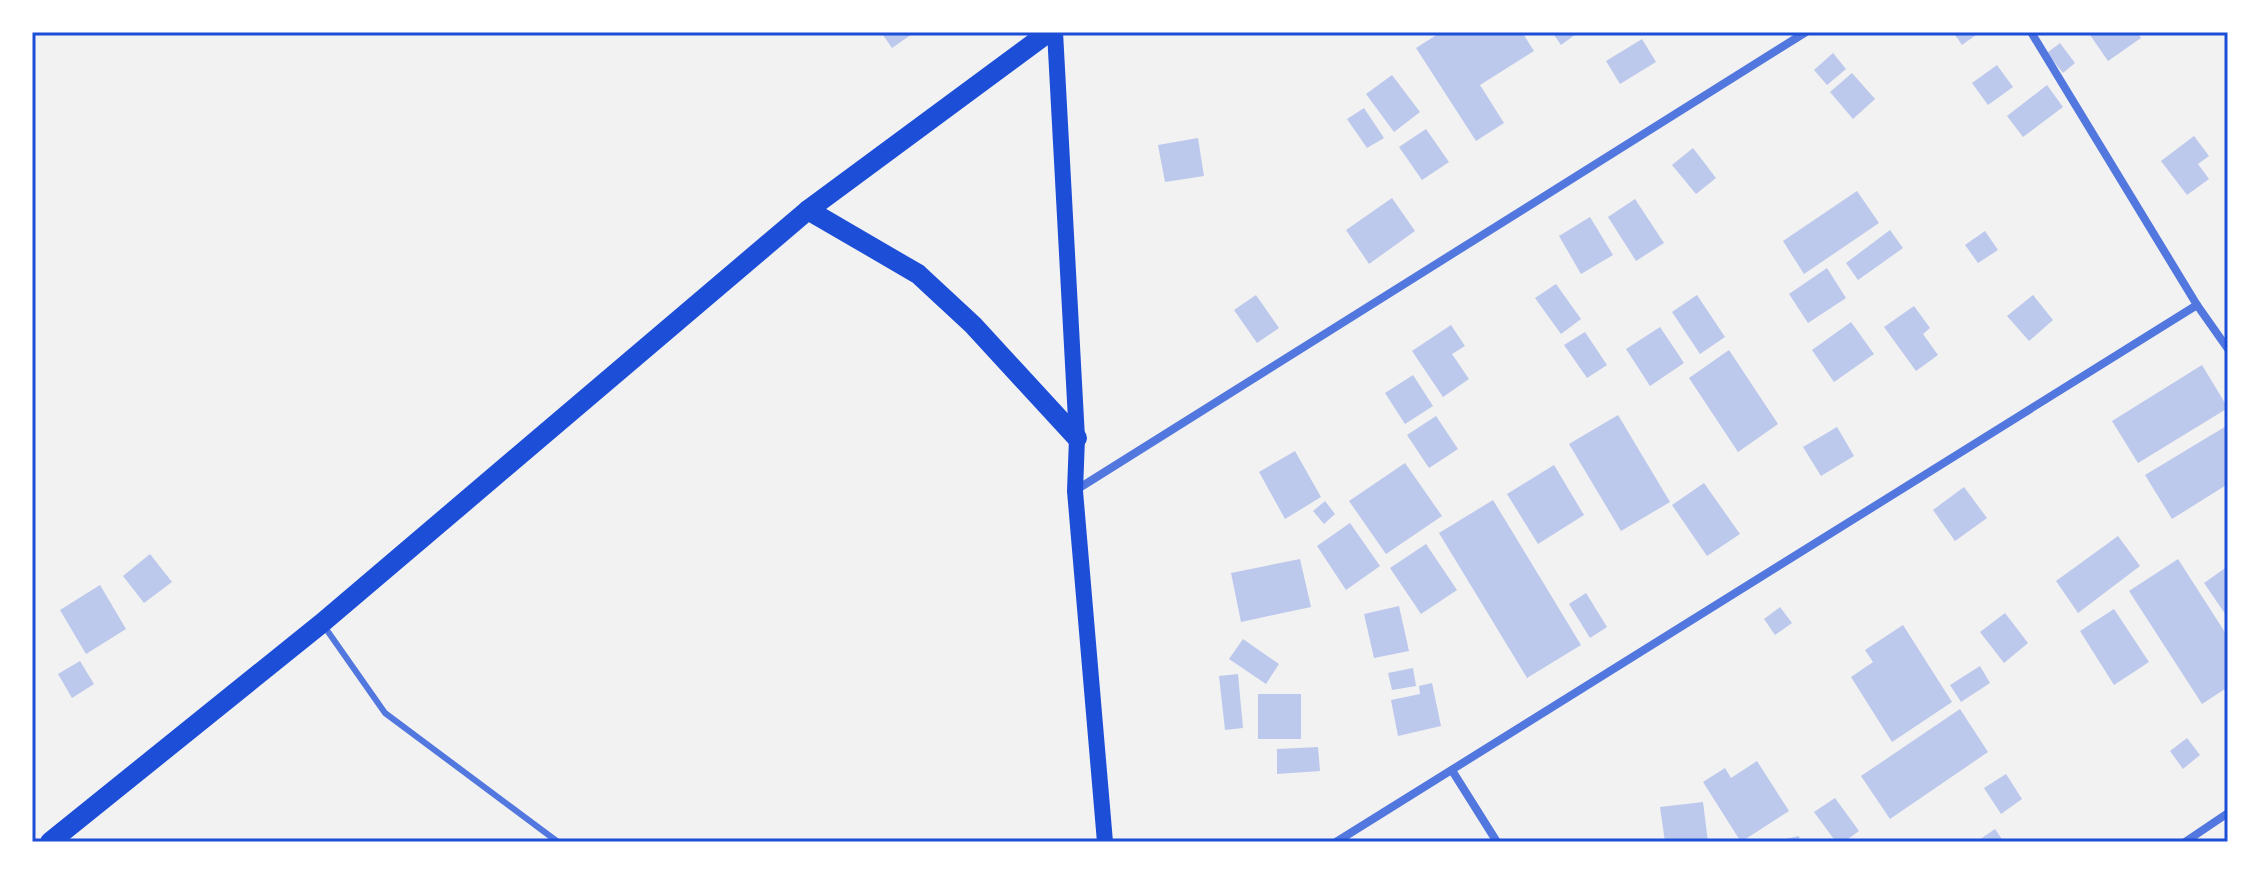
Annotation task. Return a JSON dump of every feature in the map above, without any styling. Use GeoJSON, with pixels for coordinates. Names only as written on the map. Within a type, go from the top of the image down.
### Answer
{"type":"FeatureCollection","features":[{"type":"Feature","properties":{"kind":"main road"},"geometry":{"type":"LineString","coordinates":[[50,842],[322,623],[808,210],[1052,32]]}},
{"type":"Feature","properties":{"kind":"main road"},"geometry":{"type":"LineString","coordinates":[[1052,32],[1077,438],[1075,491],[1105,842]]}},
{"type":"Feature","properties":{"kind":"main road"},"geometry":{"type":"LineString","coordinates":[[808,210],[918,274],[973,325],[1077,438]]}},
{"type":"Feature","properties":{"kind":"street"},"geometry":{"type":"LineString","coordinates":[[1075,491],[1806,32]]}},
{"type":"Feature","properties":{"kind":"street"},"geometry":{"type":"LineString","coordinates":[[2031,32],[2197,305],[2228,349]]}},
{"type":"Feature","properties":{"kind":"street"},"geometry":{"type":"LineString","coordinates":[[1336,842],[1453,772],[2197,305]]}},
{"type":"Feature","properties":{"kind":"street"},"geometry":{"type":"LineString","coordinates":[[1453,772],[1497,842]]}},
{"type":"Feature","properties":{"kind":"street"},"geometry":{"type":"LineString","coordinates":[[2185,842],[2228,813]]}},
{"type":"Feature","properties":{"kind":"lane"},"geometry":{"type":"LineString","coordinates":[[322,623],[385,713],[558,842]]}},
{"type":"Feature","properties":{"kind":"building"},"geometry":{"type":"Polygon","coordinates":[[[881,32],[915,32],[892,48],[881,32]]]}},
{"type":"Feature","properties":{"kind":"building"},"geometry":{"type":"Polygon","coordinates":[[[1441,32],[1522,32],[1534,51],[1480,85],[1504,123],[1476,141],[1416,48],[1441,32]]]}},
{"type":"Feature","properties":{"kind":"building"},"geometry":{"type":"Polygon","coordinates":[[[1552,32],[1579,32],[1561,45],[1552,32]]]}},
{"type":"Feature","properties":{"kind":"building"},"geometry":{"type":"Polygon","coordinates":[[[1953,32],[1980,32],[1962,45],[1953,32]]]}},
{"type":"Feature","properties":{"kind":"building"},"geometry":{"type":"Polygon","coordinates":[[[2088,32],[2137,32],[2141,38],[2108,61],[2088,32]]]}},
{"type":"Feature","properties":{"kind":"building"},"geometry":{"type":"Polygon","coordinates":[[[1642,39],[1656,62],[1620,84],[1606,61],[1642,39]]]}},
{"type":"Feature","properties":{"kind":"building"},"geometry":{"type":"Polygon","coordinates":[[[2060,43],[2075,63],[2063,73],[2047,53],[2060,43]]]}},
{"type":"Feature","properties":{"kind":"building"},"geometry":{"type":"Polygon","coordinates":[[[1833,53],[1846,69],[1827,85],[1814,70],[1833,53]]]}},
{"type":"Feature","properties":{"kind":"building"},"geometry":{"type":"Polygon","coordinates":[[[1997,65],[2013,87],[1988,105],[1972,83],[1997,65]]]}},
{"type":"Feature","properties":{"kind":"building"},"geometry":{"type":"Polygon","coordinates":[[[1852,73],[1875,99],[1853,119],[1830,92],[1852,73]]]}},
{"type":"Feature","properties":{"kind":"building"},"geometry":{"type":"Polygon","coordinates":[[[1392,75],[1420,112],[1394,132],[1366,94],[1392,75]]]}},
{"type":"Feature","properties":{"kind":"building"},"geometry":{"type":"Polygon","coordinates":[[[2047,85],[2063,107],[2023,137],[2007,116],[2047,85]]]}},
{"type":"Feature","properties":{"kind":"building"},"geometry":{"type":"Polygon","coordinates":[[[1364,108],[1384,138],[1367,148],[1347,119],[1364,108]]]}},
{"type":"Feature","properties":{"kind":"building"},"geometry":{"type":"Polygon","coordinates":[[[1426,129],[1449,162],[1422,180],[1399,147],[1426,129]]]}},
{"type":"Feature","properties":{"kind":"building"},"geometry":{"type":"Polygon","coordinates":[[[2194,136],[2209,156],[2198,164],[2209,179],[2187,195],[2161,161],[2194,136]]]}},
{"type":"Feature","properties":{"kind":"building"},"geometry":{"type":"Polygon","coordinates":[[[1198,138],[1204,176],[1165,182],[1158,145],[1198,138]]]}},
{"type":"Feature","properties":{"kind":"building"},"geometry":{"type":"Polygon","coordinates":[[[1693,148],[1716,178],[1696,194],[1672,165],[1693,148]]]}},
{"type":"Feature","properties":{"kind":"building"},"geometry":{"type":"Polygon","coordinates":[[[1857,191],[1879,223],[1804,274],[1783,241],[1857,191]]]}},
{"type":"Feature","properties":{"kind":"building"},"geometry":{"type":"Polygon","coordinates":[[[1392,198],[1415,231],[1369,264],[1346,230],[1392,198]]]}},
{"type":"Feature","properties":{"kind":"building"},"geometry":{"type":"Polygon","coordinates":[[[1635,199],[1664,243],[1636,261],[1608,217],[1635,199]]]}},
{"type":"Feature","properties":{"kind":"building"},"geometry":{"type":"Polygon","coordinates":[[[1590,217],[1613,255],[1581,274],[1559,236],[1590,217]]]}},
{"type":"Feature","properties":{"kind":"building"},"geometry":{"type":"Polygon","coordinates":[[[1890,230],[1903,248],[1858,280],[1846,263],[1890,230]]]}},
{"type":"Feature","properties":{"kind":"building"},"geometry":{"type":"Polygon","coordinates":[[[1985,231],[1998,250],[1978,263],[1965,245],[1985,231]]]}},
{"type":"Feature","properties":{"kind":"building"},"geometry":{"type":"Polygon","coordinates":[[[1827,268],[1846,298],[1808,323],[1789,294],[1827,268]]]}},
{"type":"Feature","properties":{"kind":"building"},"geometry":{"type":"Polygon","coordinates":[[[1556,284],[1581,319],[1561,334],[1535,298],[1556,284]]]}},
{"type":"Feature","properties":{"kind":"building"},"geometry":{"type":"Polygon","coordinates":[[[1256,295],[1279,328],[1257,343],[1234,310],[1256,295]]]}},
{"type":"Feature","properties":{"kind":"building"},"geometry":{"type":"Polygon","coordinates":[[[1697,295],[1725,337],[1700,354],[1672,312],[1697,295]]]}},
{"type":"Feature","properties":{"kind":"building"},"geometry":{"type":"Polygon","coordinates":[[[2033,295],[2053,320],[2029,341],[2007,316],[2033,295]]]}},
{"type":"Feature","properties":{"kind":"building"},"geometry":{"type":"Polygon","coordinates":[[[1914,306],[1930,328],[1923,334],[1938,355],[1916,371],[1884,327],[1914,306]]]}},
{"type":"Feature","properties":{"kind":"building"},"geometry":{"type":"Polygon","coordinates":[[[1851,322],[1874,354],[1834,382],[1812,350],[1851,322]]]}},
{"type":"Feature","properties":{"kind":"building"},"geometry":{"type":"Polygon","coordinates":[[[1451,325],[1465,346],[1452,354],[1469,379],[1443,397],[1412,351],[1451,325]]]}},
{"type":"Feature","properties":{"kind":"building"},"geometry":{"type":"Polygon","coordinates":[[[1660,327],[1684,363],[1650,386],[1626,349],[1660,327]]]}},
{"type":"Feature","properties":{"kind":"building"},"geometry":{"type":"Polygon","coordinates":[[[1585,332],[1607,365],[1587,378],[1564,345],[1585,332]]]}},
{"type":"Feature","properties":{"kind":"building"},"geometry":{"type":"Polygon","coordinates":[[[1729,350],[1778,424],[1738,452],[1689,378],[1729,350]]]}},
{"type":"Feature","properties":{"kind":"building"},"geometry":{"type":"Polygon","coordinates":[[[2202,365],[2228,408],[2138,463],[2112,421],[2202,365]]]}},
{"type":"Feature","properties":{"kind":"building"},"geometry":{"type":"Polygon","coordinates":[[[1413,375],[1433,406],[1405,424],[1385,393],[1413,375]]]}},
{"type":"Feature","properties":{"kind":"building"},"geometry":{"type":"Polygon","coordinates":[[[1618,415],[1670,502],[1621,531],[1569,444],[1618,415]]]}},
{"type":"Feature","properties":{"kind":"building"},"geometry":{"type":"Polygon","coordinates":[[[1436,416],[1458,449],[1429,468],[1407,435],[1436,416]]]}},
{"type":"Feature","properties":{"kind":"building"},"geometry":{"type":"Polygon","coordinates":[[[2228,425],[2228,484],[2172,519],[2145,475],[2228,425]]]}},
{"type":"Feature","properties":{"kind":"building"},"geometry":{"type":"Polygon","coordinates":[[[1837,427],[1854,456],[1821,476],[1803,447],[1837,427]]]}},
{"type":"Feature","properties":{"kind":"building"},"geometry":{"type":"Polygon","coordinates":[[[1295,451],[1321,497],[1285,519],[1259,472],[1295,451]]]}},
{"type":"Feature","properties":{"kind":"building"},"geometry":{"type":"Polygon","coordinates":[[[1405,463],[1442,516],[1386,554],[1349,501],[1405,463]]]}},
{"type":"Feature","properties":{"kind":"building"},"geometry":{"type":"Polygon","coordinates":[[[1554,465],[1584,515],[1538,544],[1507,494],[1554,465]]]}},
{"type":"Feature","properties":{"kind":"building"},"geometry":{"type":"Polygon","coordinates":[[[1704,483],[1740,534],[1707,556],[1672,505],[1704,483]]]}},
{"type":"Feature","properties":{"kind":"building"},"geometry":{"type":"Polygon","coordinates":[[[1964,487],[1987,518],[1955,541],[1933,510],[1964,487]]]}},
{"type":"Feature","properties":{"kind":"building"},"geometry":{"type":"Polygon","coordinates":[[[1493,500],[1581,645],[1527,678],[1439,533],[1493,500]]]}},
{"type":"Feature","properties":{"kind":"building"},"geometry":{"type":"Polygon","coordinates":[[[1325,501],[1335,514],[1324,524],[1313,511],[1325,501]]]}},
{"type":"Feature","properties":{"kind":"building"},"geometry":{"type":"Polygon","coordinates":[[[1350,523],[1380,566],[1346,590],[1317,546],[1350,523]]]}},
{"type":"Feature","properties":{"kind":"building"},"geometry":{"type":"Polygon","coordinates":[[[2118,536],[2140,566],[2078,613],[2056,581],[2118,536]]]}},
{"type":"Feature","properties":{"kind":"building"},"geometry":{"type":"Polygon","coordinates":[[[1426,544],[1457,590],[1421,614],[1390,568],[1426,544]]]}},
{"type":"Feature","properties":{"kind":"building"},"geometry":{"type":"Polygon","coordinates":[[[150,554],[172,582],[144,603],[123,576],[150,554]]]}},
{"type":"Feature","properties":{"kind":"building"},"geometry":{"type":"Polygon","coordinates":[[[1300,559],[1311,607],[1241,622],[1231,573],[1300,559]]]}},
{"type":"Feature","properties":{"kind":"building"},"geometry":{"type":"Polygon","coordinates":[[[2178,559],[2228,637],[2228,687],[2202,704],[2129,591],[2178,559]]]}},
{"type":"Feature","properties":{"kind":"building"},"geometry":{"type":"Polygon","coordinates":[[[2228,566],[2228,618],[2204,583],[2228,566]]]}},
{"type":"Feature","properties":{"kind":"building"},"geometry":{"type":"Polygon","coordinates":[[[100,585],[126,629],[86,654],[60,610],[100,585]]]}},
{"type":"Feature","properties":{"kind":"building"},"geometry":{"type":"Polygon","coordinates":[[[1586,593],[1607,627],[1590,638],[1569,604],[1586,593]]]}},
{"type":"Feature","properties":{"kind":"building"},"geometry":{"type":"Polygon","coordinates":[[[1399,606],[1409,651],[1374,658],[1364,614],[1399,606]]]}},
{"type":"Feature","properties":{"kind":"building"},"geometry":{"type":"Polygon","coordinates":[[[1780,607],[1792,623],[1775,635],[1764,619],[1780,607]]]}},
{"type":"Feature","properties":{"kind":"building"},"geometry":{"type":"Polygon","coordinates":[[[2114,609],[2149,662],[2114,685],[2080,631],[2114,609]]]}},
{"type":"Feature","properties":{"kind":"building"},"geometry":{"type":"Polygon","coordinates":[[[2005,613],[2028,643],[2004,663],[1980,632],[2005,613]]]}},
{"type":"Feature","properties":{"kind":"building"},"geometry":{"type":"Polygon","coordinates":[[[1903,625],[1952,702],[1892,742],[1851,677],[1873,662],[1865,650],[1903,625]]]}},
{"type":"Feature","properties":{"kind":"building"},"geometry":{"type":"Polygon","coordinates":[[[1243,639],[1279,664],[1266,684],[1229,659],[1243,639]]]}},
{"type":"Feature","properties":{"kind":"building"},"geometry":{"type":"Polygon","coordinates":[[[80,661],[94,684],[72,698],[58,674],[80,661]]]}},
{"type":"Feature","properties":{"kind":"building"},"geometry":{"type":"Polygon","coordinates":[[[1980,666],[1990,683],[1961,702],[1950,685],[1980,666]]]}},
{"type":"Feature","properties":{"kind":"building"},"geometry":{"type":"Polygon","coordinates":[[[1413,668],[1416,686],[1392,690],[1388,673],[1413,668]]]}},
{"type":"Feature","properties":{"kind":"building"},"geometry":{"type":"Polygon","coordinates":[[[1238,674],[1243,728],[1225,730],[1219,676],[1238,674]]]}},
{"type":"Feature","properties":{"kind":"building"},"geometry":{"type":"Polygon","coordinates":[[[1432,683],[1441,726],[1398,736],[1391,700],[1420,694],[1419,686],[1432,683]]]}},
{"type":"Feature","properties":{"kind":"building"},"geometry":{"type":"Polygon","coordinates":[[[1258,694],[1301,694],[1301,739],[1258,739],[1258,694]]]}},
{"type":"Feature","properties":{"kind":"building"},"geometry":{"type":"Polygon","coordinates":[[[1960,709],[1988,752],[1890,819],[1861,776],[1960,709]]]}},
{"type":"Feature","properties":{"kind":"building"},"geometry":{"type":"Polygon","coordinates":[[[2187,738],[2200,755],[2183,769],[2170,751],[2187,738]]]}},
{"type":"Feature","properties":{"kind":"building"},"geometry":{"type":"Polygon","coordinates":[[[1318,747],[1320,771],[1277,774],[1277,749],[1318,747]]]}},
{"type":"Feature","properties":{"kind":"building"},"geometry":{"type":"Polygon","coordinates":[[[1757,761],[1789,811],[1741,842],[1703,782],[1725,768],[1731,778],[1757,761]]]}},
{"type":"Feature","properties":{"kind":"building"},"geometry":{"type":"Polygon","coordinates":[[[2006,774],[2022,799],[2001,814],[1984,788],[2006,774]]]}},
{"type":"Feature","properties":{"kind":"building"},"geometry":{"type":"Polygon","coordinates":[[[1835,798],[1859,831],[1844,842],[1836,842],[1814,812],[1835,798]]]}},
{"type":"Feature","properties":{"kind":"building"},"geometry":{"type":"Polygon","coordinates":[[[1703,802],[1708,842],[1665,842],[1660,807],[1703,802]]]}},
{"type":"Feature","properties":{"kind":"building"},"geometry":{"type":"Polygon","coordinates":[[[1995,829],[2004,842],[1976,842],[1995,829]]]}},
{"type":"Feature","properties":{"kind":"building"},"geometry":{"type":"Polygon","coordinates":[[[1799,836],[1800,842],[1775,842],[1775,841],[1799,836]]]}}]}
